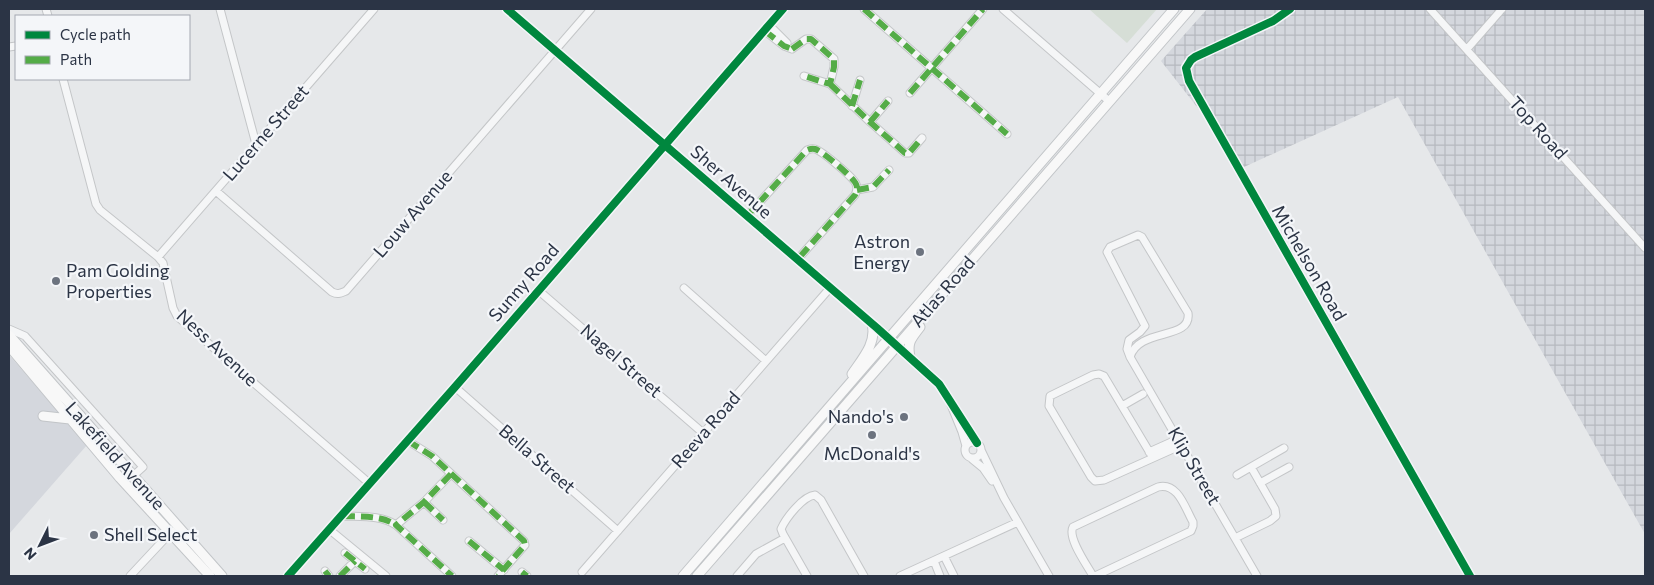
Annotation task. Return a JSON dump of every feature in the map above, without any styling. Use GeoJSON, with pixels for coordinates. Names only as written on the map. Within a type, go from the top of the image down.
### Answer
{"type":"FeatureCollection","features":[{"type":"Feature","properties":{"kind":"main road","name":"Atlas Road"},"geometry":{"type":"LineString","coordinates":[[683,576],[1174,9]]}},
{"type":"Feature","properties":{"kind":"main road","name":"Atlas Road"},"geometry":{"type":"LineString","coordinates":[[697,576],[1190,9]]}},
{"type":"Feature","properties":{"kind":"main road"},"geometry":{"type":"LineString","coordinates":[[910,357],[909,342],[928,315],[932,305]]}},
{"type":"Feature","properties":{"kind":"main road"},"geometry":{"type":"LineString","coordinates":[[840,396],[873,339],[872,324]]}},
{"type":"Feature","properties":{"kind":"main road","name":"Lakefield Avenue"},"geometry":{"type":"LineString","coordinates":[[9,335],[222,576]]}},
{"type":"Feature","properties":{"kind":"main road","name":"Lakefield Avenue"},"geometry":{"type":"LineString","coordinates":[[9,346],[170,534],[210,576]]}},
{"type":"Feature","properties":{"kind":"main road"},"geometry":{"type":"LineString","coordinates":[[43,416],[70,419]]}},
{"type":"Feature","properties":{"kind":"street"},"geometry":{"type":"LineString","coordinates":[[220,9],[256,144]]}},
{"type":"Feature","properties":{"kind":"street","name":"Lucerne Street"},"geometry":{"type":"LineString","coordinates":[[158,258],[374,9]]}},
{"type":"Feature","properties":{"kind":"street","name":"Sher Avenue"},"geometry":{"type":"LineString","coordinates":[[507,9],[889,338],[939,384],[950,402]]}},
{"type":"Feature","properties":{"kind":"street","name":"Louw Avenue"},"geometry":{"type":"LineString","coordinates":[[216,191],[332,292],[343,293],[591,9]]}},
{"type":"Feature","properties":{"kind":"street","name":"Sunny Road"},"geometry":{"type":"LineString","coordinates":[[288,576],[455,387],[783,9]]}},
{"type":"Feature","properties":{"kind":"street"},"geometry":{"type":"LineString","coordinates":[[864,9],[1007,134]]}},
{"type":"Feature","properties":{"kind":"street"},"geometry":{"type":"LineString","coordinates":[[910,93],[983,9]]}},
{"type":"Feature","properties":{"kind":"street"},"geometry":{"type":"LineString","coordinates":[[1003,9],[1109,101]]}},
{"type":"Feature","properties":{"kind":"street","name":"Michelson Road"},"geometry":{"type":"LineString","coordinates":[[1290,9],[1273,21],[1195,57],[1186,68],[1189,81],[1470,576]]}},
{"type":"Feature","properties":{"kind":"street","name":"Top Road"},"geometry":{"type":"LineString","coordinates":[[1430,9],[1645,248]]}},
{"type":"Feature","properties":{"kind":"street"},"geometry":{"type":"LineString","coordinates":[[1467,49],[1502,9]]}},
{"type":"Feature","properties":{"kind":"street"},"geometry":{"type":"LineString","coordinates":[[767,28],[792,49],[806,39],[810,39],[833,57],[835,62],[830,84]]}},
{"type":"Feature","properties":{"kind":"street"},"geometry":{"type":"LineString","coordinates":[[804,76],[830,84],[852,106],[906,153],[909,153],[922,138]]}},
{"type":"Feature","properties":{"kind":"street","name":"Ness Avenue"},"geometry":{"type":"LineString","coordinates":[[63,80],[96,204],[100,210],[158,258],[165,271],[174,311],[179,319],[370,484]]}},
{"type":"Feature","properties":{"kind":"street"},"geometry":{"type":"LineString","coordinates":[[852,106],[860,80]]}},
{"type":"Feature","properties":{"kind":"street"},"geometry":{"type":"LineString","coordinates":[[870,122],[888,100]]}},
{"type":"Feature","properties":{"kind":"street"},"geometry":{"type":"LineString","coordinates":[[747,216],[809,149],[818,150],[851,177],[856,184],[857,190],[855,195],[797,260]]}},
{"type":"Feature","properties":{"kind":"street"},"geometry":{"type":"LineString","coordinates":[[857,190],[873,187],[889,170]]}},
{"type":"Feature","properties":{"kind":"street"},"geometry":{"type":"LineString","coordinates":[[1138,235],[1142,237],[1188,313],[1188,322],[1184,327],[1168,334],[1149,338],[1134,348],[1130,357],[1127,342],[1144,329],[1145,323],[1107,252],[1110,247],[1138,235]]}},
{"type":"Feature","properties":{"kind":"street"},"geometry":{"type":"LineString","coordinates":[[684,288],[766,360]]}},
{"type":"Feature","properties":{"kind":"street","name":"Reeva Road"},"geometry":{"type":"LineString","coordinates":[[582,572],[830,288]]}},
{"type":"Feature","properties":{"kind":"street","name":"Nagel Street"},"geometry":{"type":"LineString","coordinates":[[538,290],[703,433]]}},
{"type":"Feature","properties":{"kind":"street"},"geometry":{"type":"LineString","coordinates":[[9,329],[25,336],[143,467],[133,476]]}},
{"type":"Feature","properties":{"kind":"street","name":"Klip Street"},"geometry":{"type":"LineString","coordinates":[[1130,357],[1256,576]]}},
{"type":"Feature","properties":{"kind":"street"},"geometry":{"type":"LineString","coordinates":[[1151,455],[1106,377],[1097,374],[1076,382],[1050,396],[1049,406],[1093,480],[1098,482],[1180,442]]}},
{"type":"Feature","properties":{"kind":"street","name":"Bella Street"},"geometry":{"type":"LineString","coordinates":[[455,387],[618,531]]}},
{"type":"Feature","properties":{"kind":"street"},"geometry":{"type":"LineString","coordinates":[[1122,406],[1143,394]]}},
{"type":"Feature","properties":{"kind":"street"},"geometry":{"type":"LineString","coordinates":[[950,402],[962,432],[966,446],[964,449],[966,455],[982,468],[1004,498]]}},
{"type":"Feature","properties":{"kind":"street"},"geometry":{"type":"LineString","coordinates":[[950,402],[979,446],[1004,498],[1049,576]]}},
{"type":"Feature","properties":{"kind":"street"},"geometry":{"type":"LineString","coordinates":[[408,440],[432,456],[524,541],[524,545],[498,576]]}},
{"type":"Feature","properties":{"kind":"street"},"geometry":{"type":"LineString","coordinates":[[966,446],[972,442],[979,446]]}},
{"type":"Feature","properties":{"kind":"street"},"geometry":{"type":"LineString","coordinates":[[972,459],[978,457],[979,446]]}},
{"type":"Feature","properties":{"kind":"street"},"geometry":{"type":"LineString","coordinates":[[1237,475],[1284,448]]}},
{"type":"Feature","properties":{"kind":"street"},"geometry":{"type":"LineString","coordinates":[[1235,538],[1270,521],[1276,516],[1275,509],[1250,467]]}},
{"type":"Feature","properties":{"kind":"street"},"geometry":{"type":"LineString","coordinates":[[1260,483],[1289,467]]}},
{"type":"Feature","properties":{"kind":"street"},"geometry":{"type":"LineString","coordinates":[[396,525],[424,502],[451,474]]}},
{"type":"Feature","properties":{"kind":"street"},"geometry":{"type":"LineString","coordinates":[[1167,486],[1173,489],[1193,522],[1191,532],[1094,576],[1072,539],[1071,531],[1073,527],[1158,488],[1167,486]]}},
{"type":"Feature","properties":{"kind":"street"},"geometry":{"type":"LineString","coordinates":[[807,576],[785,538],[782,526],[804,499],[810,495],[818,496],[864,576]]}},
{"type":"Feature","properties":{"kind":"street"},"geometry":{"type":"LineString","coordinates":[[424,502],[443,520]]}},
{"type":"Feature","properties":{"kind":"street"},"geometry":{"type":"LineString","coordinates":[[342,516],[389,520],[452,576]]}},
{"type":"Feature","properties":{"kind":"street"},"geometry":{"type":"LineString","coordinates":[[900,576],[1018,522]]}},
{"type":"Feature","properties":{"kind":"street"},"geometry":{"type":"LineString","coordinates":[[130,576],[177,526]]}},
{"type":"Feature","properties":{"kind":"street"},"geometry":{"type":"LineString","coordinates":[[330,530],[386,576]]}},
{"type":"Feature","properties":{"kind":"street"},"geometry":{"type":"LineString","coordinates":[[738,576],[756,554],[785,538]]}},
{"type":"Feature","properties":{"kind":"street"},"geometry":{"type":"LineString","coordinates":[[468,541],[504,570]]}},
{"type":"Feature","properties":{"kind":"street"},"geometry":{"type":"LineString","coordinates":[[345,553],[364,569]]}},
{"type":"Feature","properties":{"kind":"street"},"geometry":{"type":"LineString","coordinates":[[944,556],[954,576]]}},
{"type":"Feature","properties":{"kind":"street"},"geometry":{"type":"LineString","coordinates":[[340,576],[354,561]]}},
{"type":"Feature","properties":{"kind":"street"},"geometry":{"type":"LineString","coordinates":[[934,561],[940,576]]}},
{"type":"Feature","properties":{"kind":"shaded area"},"geometry":{"type":"Polygon","coordinates":[[[1089,9],[1157,9],[1127,43],[1089,9]]]}},
{"type":"Feature","properties":{"kind":"shaded area"},"geometry":{"type":"Polygon","coordinates":[[[1207,9],[1645,9],[1645,534],[1398,97],[1244,167],[1161,61],[1207,9]]]}},
{"type":"Feature","properties":{"kind":"shaded area"},"geometry":{"type":"Polygon","coordinates":[[[9,355],[87,445],[9,534],[9,355]]]}},
{"type":"Feature","properties":{"kind":"marked path"},"geometry":{"type":"LineString","coordinates":[[864,9],[1007,134]]}},
{"type":"Feature","properties":{"kind":"marked path"},"geometry":{"type":"LineString","coordinates":[[910,93],[983,9]]}},
{"type":"Feature","properties":{"kind":"marked path"},"geometry":{"type":"LineString","coordinates":[[765,31],[784,46],[792,49]]}},
{"type":"Feature","properties":{"kind":"marked path"},"geometry":{"type":"LineString","coordinates":[[792,49],[806,39],[811,39],[834,59],[830,84],[804,76]]}},
{"type":"Feature","properties":{"kind":"marked path"},"geometry":{"type":"LineString","coordinates":[[852,106],[860,80]]}},
{"type":"Feature","properties":{"kind":"marked path"},"geometry":{"type":"LineString","coordinates":[[830,84],[905,153],[909,153],[922,138]]}},
{"type":"Feature","properties":{"kind":"marked path"},"geometry":{"type":"LineString","coordinates":[[870,122],[888,101]]}},
{"type":"Feature","properties":{"kind":"marked path"},"geometry":{"type":"LineString","coordinates":[[747,216],[807,150],[815,149],[819,151],[844,170],[856,184],[857,190],[855,195],[797,260]]}},
{"type":"Feature","properties":{"kind":"marked path"},"geometry":{"type":"LineString","coordinates":[[857,190],[873,187],[889,170]]}},
{"type":"Feature","properties":{"kind":"marked path"},"geometry":{"type":"LineString","coordinates":[[408,441],[432,456],[524,541],[525,545],[498,576]]}},
{"type":"Feature","properties":{"kind":"marked path"},"geometry":{"type":"LineString","coordinates":[[451,474],[424,502],[396,525],[452,576]]}},
{"type":"Feature","properties":{"kind":"marked path"},"geometry":{"type":"LineString","coordinates":[[424,502],[443,520]]}},
{"type":"Feature","properties":{"kind":"marked path"},"geometry":{"type":"LineString","coordinates":[[343,516],[377,518],[396,525]]}},
{"type":"Feature","properties":{"kind":"marked path"},"geometry":{"type":"LineString","coordinates":[[469,541],[504,570]]}},
{"type":"Feature","properties":{"kind":"marked path"},"geometry":{"type":"LineString","coordinates":[[345,553],[365,569]]}},
{"type":"Feature","properties":{"kind":"marked path"},"geometry":{"type":"LineString","coordinates":[[340,576],[355,561]]}},
{"type":"Feature","properties":{"kind":"marked path"},"geometry":{"type":"LineString","coordinates":[[325,571],[329,576]]}},
{"type":"Feature","properties":{"kind":"marked path"},"geometry":{"type":"LineString","coordinates":[[522,572],[527,576]]}},
{"type":"Feature","properties":{"kind":"cycle path"},"geometry":{"type":"LineString","coordinates":[[507,9],[877,328],[939,384],[977,443]]}},
{"type":"Feature","properties":{"kind":"cycle path"},"geometry":{"type":"LineString","coordinates":[[288,576],[455,387],[783,9]]}},
{"type":"Feature","properties":{"kind":"cycle path"},"geometry":{"type":"LineString","coordinates":[[1290,9],[1273,21],[1195,57],[1186,68],[1189,81],[1470,576]]}},
{"type":"Feature","properties":{"kind":"place","name":"Astron Energy"},"geometry":{"type":"Point","coordinates":[920,252]}},
{"type":"Feature","properties":{"kind":"place","name":"Pam Golding Properties"},"geometry":{"type":"Point","coordinates":[56,281]}},
{"type":"Feature","properties":{"kind":"place","name":"Nando's"},"geometry":{"type":"Point","coordinates":[904,417]}},
{"type":"Feature","properties":{"kind":"place","name":"McDonald's"},"geometry":{"type":"Point","coordinates":[872,435]}},
{"type":"Feature","properties":{"kind":"place","name":"Shell Select"},"geometry":{"type":"Point","coordinates":[94,535]}}]}
